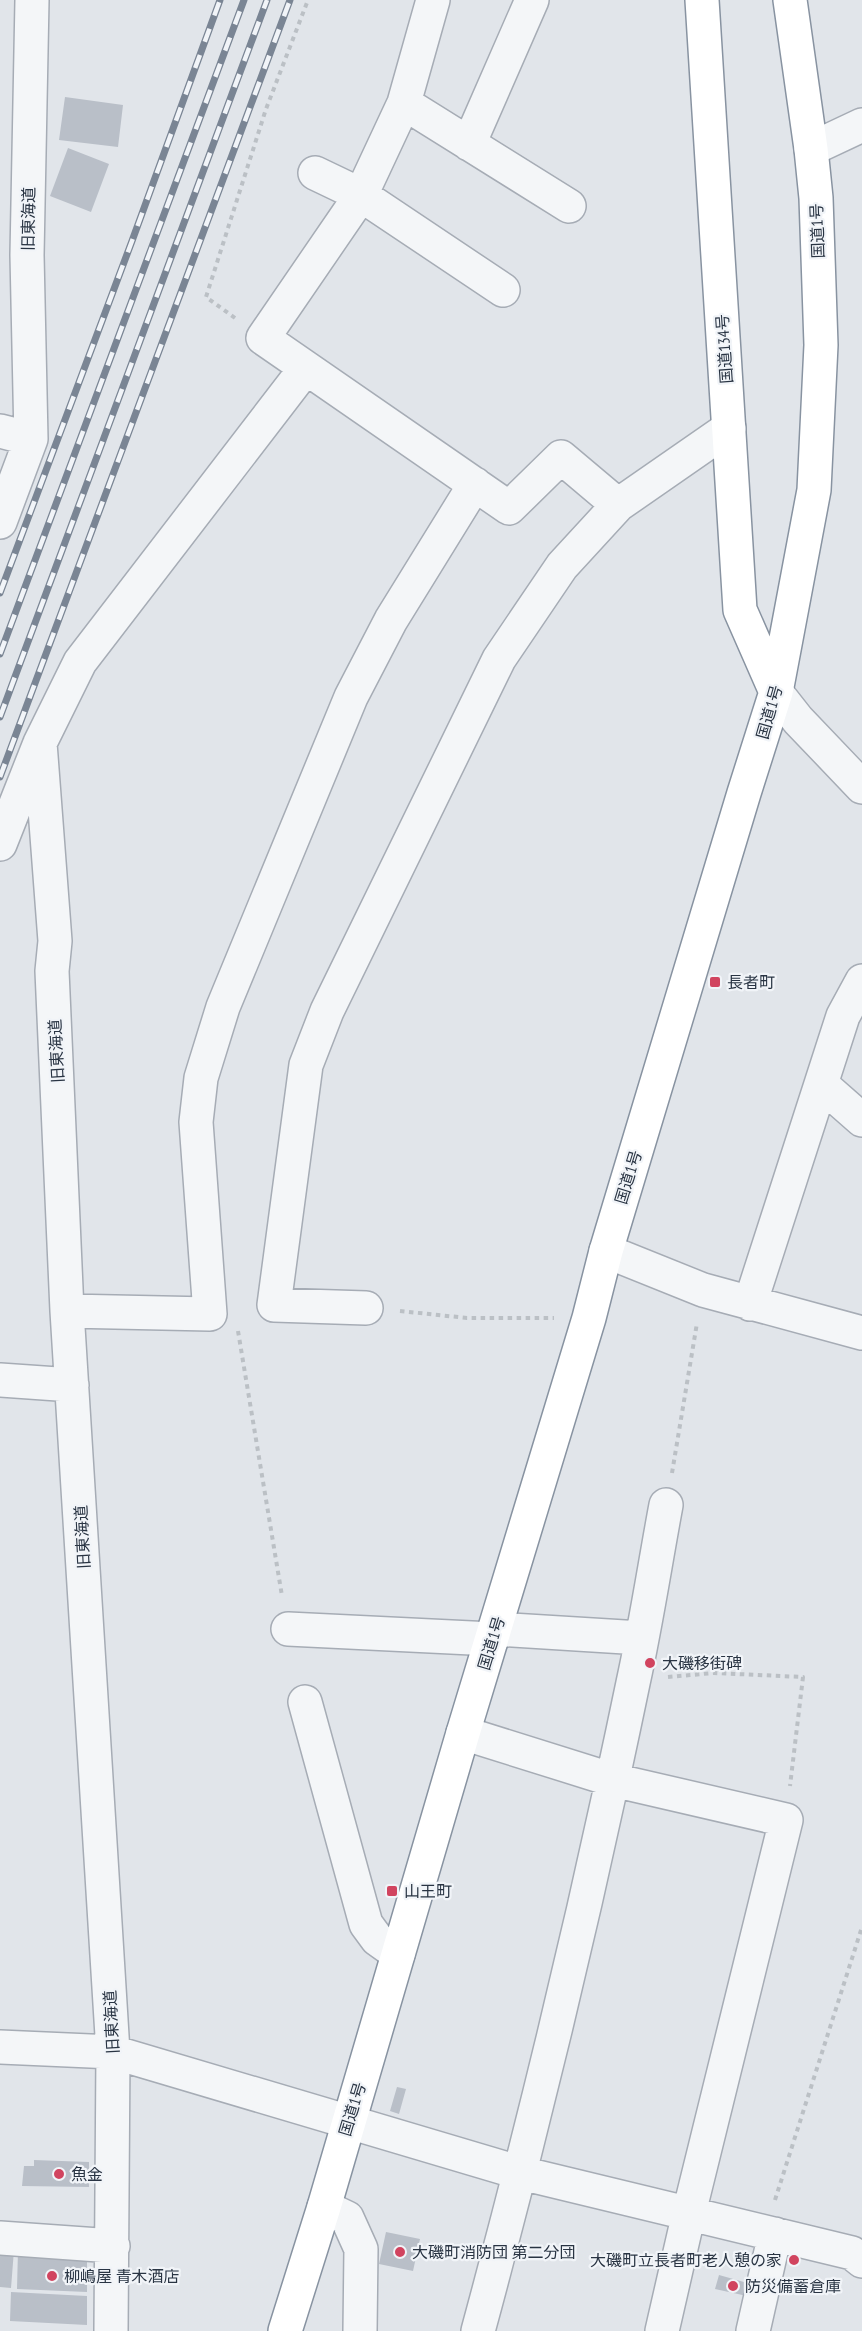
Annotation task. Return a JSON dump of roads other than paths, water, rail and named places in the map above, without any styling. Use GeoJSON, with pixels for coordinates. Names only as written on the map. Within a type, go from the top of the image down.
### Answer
{"type":"FeatureCollection","features":[{"type":"Feature","properties":{"kind":"highway","name":"国道134号"},"geometry":{"type":"LineString","coordinates":[[702,0],[740,610],[776,692]]}},
{"type":"Feature","properties":{"kind":"highway","name":"国道1号"},"geometry":{"type":"LineString","coordinates":[[285,2331],[589,1318],[606,1251],[776,692],[814,490],[821,345],[816,198],[790,0]]}},
{"type":"Feature","properties":{"kind":"street","name":"旧東海道"},"geometry":{"type":"LineString","coordinates":[[31,439],[13,251],[32,0]]}},
{"type":"Feature","properties":{"kind":"street"},"geometry":{"type":"LineString","coordinates":[[433,0],[404,103],[361,195],[263,338],[509,507],[561,457],[618,505]]}},
{"type":"Feature","properties":{"kind":"street"},"geometry":{"type":"LineString","coordinates":[[469,144],[532,0]]}},
{"type":"Feature","properties":{"kind":"street"},"geometry":{"type":"LineString","coordinates":[[404,103],[569,206]]}},
{"type":"Feature","properties":{"kind":"street"},"geometry":{"type":"LineString","coordinates":[[811,149],[862,125]]}},
{"type":"Feature","properties":{"kind":"street"},"geometry":{"type":"LineString","coordinates":[[315,173],[361,195],[503,290]]}},
{"type":"Feature","properties":{"kind":"street"},"geometry":{"type":"LineString","coordinates":[[0,844],[40,743],[80,662],[305,369]]}},
{"type":"Feature","properties":{"kind":"street"},"geometry":{"type":"LineString","coordinates":[[366,1308],[274,1305],[306,1065],[327,1011],[499,658],[562,566],[618,505],[729,428]]}},
{"type":"Feature","properties":{"kind":"street"},"geometry":{"type":"LineString","coordinates":[[0,431],[31,439],[0,522]]}},
{"type":"Feature","properties":{"kind":"street"},"geometry":{"type":"LineString","coordinates":[[67,1311],[210,1314],[196,1122],[201,1078],[223,1007],[351,697],[391,620],[474,484]]}},
{"type":"Feature","properties":{"kind":"street"},"geometry":{"type":"LineString","coordinates":[[776,692],[798,720],[862,787]]}},
{"type":"Feature","properties":{"kind":"street","name":"旧東海道"},"geometry":{"type":"LineString","coordinates":[[40,743],[55,941],[52,971],[67,1311],[113,2052],[111,2331]]}},
{"type":"Feature","properties":{"kind":"street"},"geometry":{"type":"LineString","coordinates":[[750,1304],[843,1016],[862,981]]}},
{"type":"Feature","properties":{"kind":"street"},"geometry":{"type":"LineString","coordinates":[[821,1084],[862,1120]]}},
{"type":"Feature","properties":{"kind":"street"},"geometry":{"type":"LineString","coordinates":[[606,1251],[702,1290],[862,1333]]}},
{"type":"Feature","properties":{"kind":"street"},"geometry":{"type":"LineString","coordinates":[[0,1380],[72,1385]]}},
{"type":"Feature","properties":{"kind":"street"},"geometry":{"type":"LineString","coordinates":[[478,2331],[521,2173],[613,1780],[666,1505]]}},
{"type":"Feature","properties":{"kind":"street"},"geometry":{"type":"LineString","coordinates":[[288,1629],[641,1638]]}},
{"type":"Feature","properties":{"kind":"street"},"geometry":{"type":"LineString","coordinates":[[305,1702],[366,1924],[377,1939],[398,1954]]}},
{"type":"Feature","properties":{"kind":"street"},"geometry":{"type":"LineString","coordinates":[[464,1733],[613,1780],[786,1820],[662,2331]]}},
{"type":"Feature","properties":{"kind":"street"},"geometry":{"type":"LineString","coordinates":[[0,2047],[113,2052],[521,2173],[859,2253]]}},
{"type":"Feature","properties":{"kind":"street"},"geometry":{"type":"LineString","coordinates":[[324,2207],[346,2218],[361,2249],[360,2331]]}},
{"type":"Feature","properties":{"kind":"street"},"geometry":{"type":"LineString","coordinates":[[753,2331],[770,2233]]}},
{"type":"Feature","properties":{"kind":"street"},"geometry":{"type":"LineString","coordinates":[[0,2238],[113,2246]]}},
{"type":"Feature","properties":{"kind":"railway"},"geometry":{"type":"LineString","coordinates":[[0,593],[220,0]]}},
{"type":"Feature","properties":{"kind":"railway"},"geometry":{"type":"LineString","coordinates":[[0,654],[244,0]]}},
{"type":"Feature","properties":{"kind":"railway"},"geometry":{"type":"LineString","coordinates":[[0,717],[267,0]]}},
{"type":"Feature","properties":{"kind":"railway"},"geometry":{"type":"LineString","coordinates":[[0,777],[290,0]]}},
{"type":"Feature","properties":{"kind":"place","name":"長者町"},"geometry":{"type":"Point","coordinates":[715,982]}},
{"type":"Feature","properties":{"kind":"place","name":"大磯移街碑"},"geometry":{"type":"Point","coordinates":[650,1663]}},
{"type":"Feature","properties":{"kind":"place","name":"山王町"},"geometry":{"type":"Point","coordinates":[392,1891]}},
{"type":"Feature","properties":{"kind":"place","name":"魚金"},"geometry":{"type":"Point","coordinates":[59,2174]}},
{"type":"Feature","properties":{"kind":"place","name":"大磯町消防団 第二分団"},"geometry":{"type":"Point","coordinates":[400,2252]}},
{"type":"Feature","properties":{"kind":"place","name":"大磯町立長者町老人憩の家"},"geometry":{"type":"Point","coordinates":[794,2260]}},
{"type":"Feature","properties":{"kind":"place","name":"柳嶋屋 青木酒店"},"geometry":{"type":"Point","coordinates":[52,2276]}},
{"type":"Feature","properties":{"kind":"place","name":"防災備蓄倉庫"},"geometry":{"type":"Point","coordinates":[733,2286]}}]}
